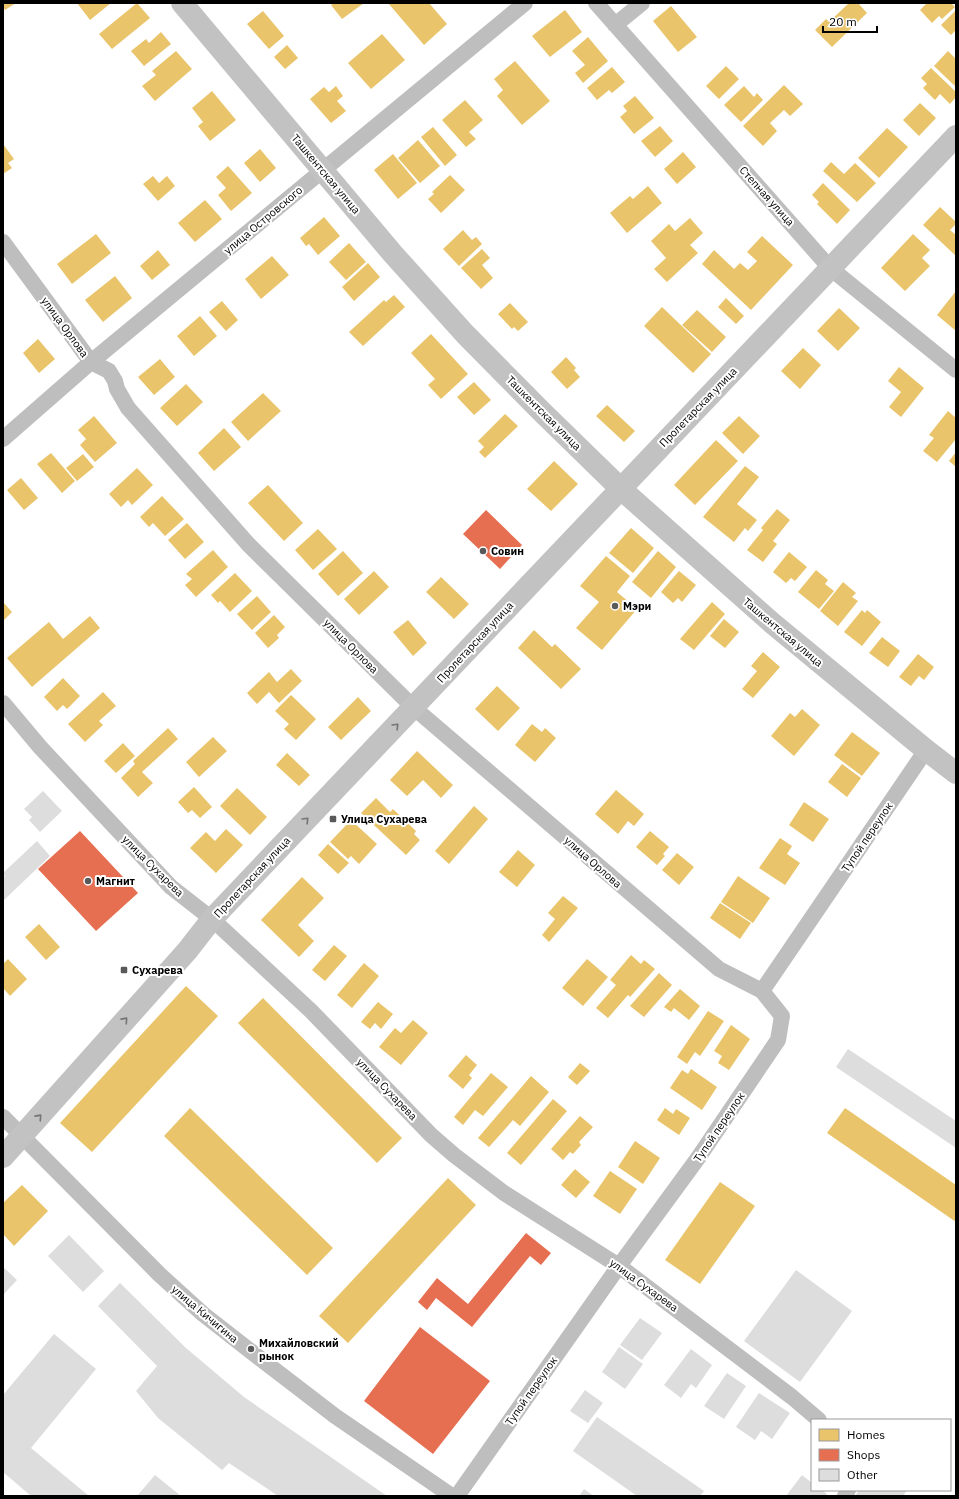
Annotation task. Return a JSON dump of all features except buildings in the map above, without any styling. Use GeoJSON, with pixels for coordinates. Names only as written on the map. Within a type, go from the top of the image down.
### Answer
{"type":"FeatureCollection","features":[{"type":"Feature","properties":{"kind":"main road","name":"Ташкентская улица"},"geometry":{"type":"LineString","coordinates":[[182,3],[393,254],[465,334],[540,411],[620,489],[772,623],[956,773]]}},
{"type":"Feature","properties":{"kind":"main road","name":"Пролетарская улица"},"geometry":{"type":"LineString","coordinates":[[3,1157],[187,951],[212,919],[956,136]]}},
{"type":"Feature","properties":{"kind":"street","name":"улица Островского"},"geometry":{"type":"LineString","coordinates":[[3,439],[91,362],[525,3]]}},
{"type":"Feature","properties":{"kind":"street","name":"Степная улица"},"geometry":{"type":"LineString","coordinates":[[596,3],[830,268],[956,370]]}},
{"type":"Feature","properties":{"kind":"street"},"geometry":{"type":"LineString","coordinates":[[615,25],[642,3]]}},
{"type":"Feature","properties":{"kind":"street","name":"улица Орлова"},"geometry":{"type":"LineString","coordinates":[[3,242],[91,362],[109,371],[128,408],[248,544],[413,707],[719,969],[762,991]]}},
{"type":"Feature","properties":{"kind":"street","name":"улица Сухарева"},"geometry":{"type":"LineString","coordinates":[[3,703],[40,747],[171,887],[212,919],[311,1011],[432,1135],[454,1155],[504,1193],[619,1266],[792,1397],[818,1419]]}},
{"type":"Feature","properties":{"kind":"street","name":"Тупой переулок"},"geometry":{"type":"LineString","coordinates":[[457,1496],[619,1266],[698,1158],[778,1040],[782,1016],[762,991],[926,750]]}},
{"type":"Feature","properties":{"kind":"street","name":"улица Кичигина"},"geometry":{"type":"LineString","coordinates":[[3,1117],[160,1274],[203,1314],[335,1416],[452,1496]]}},
{"type":"Feature","properties":{"kind":"place","name":"Совин"},"geometry":{"type":"Point","coordinates":[483,551]}},
{"type":"Feature","properties":{"kind":"place","name":"Мэри"},"geometry":{"type":"Point","coordinates":[615,606]}},
{"type":"Feature","properties":{"kind":"place","name":"Улица Сухарева"},"geometry":{"type":"Point","coordinates":[333,819]}},
{"type":"Feature","properties":{"kind":"place","name":"Магнит"},"geometry":{"type":"Point","coordinates":[88,881]}},
{"type":"Feature","properties":{"kind":"place","name":"Сухарева"},"geometry":{"type":"Point","coordinates":[124,970]}},
{"type":"Feature","properties":{"kind":"place","name":"Михайловский рынок"},"geometry":{"type":"Point","coordinates":[251,1349]}}]}
